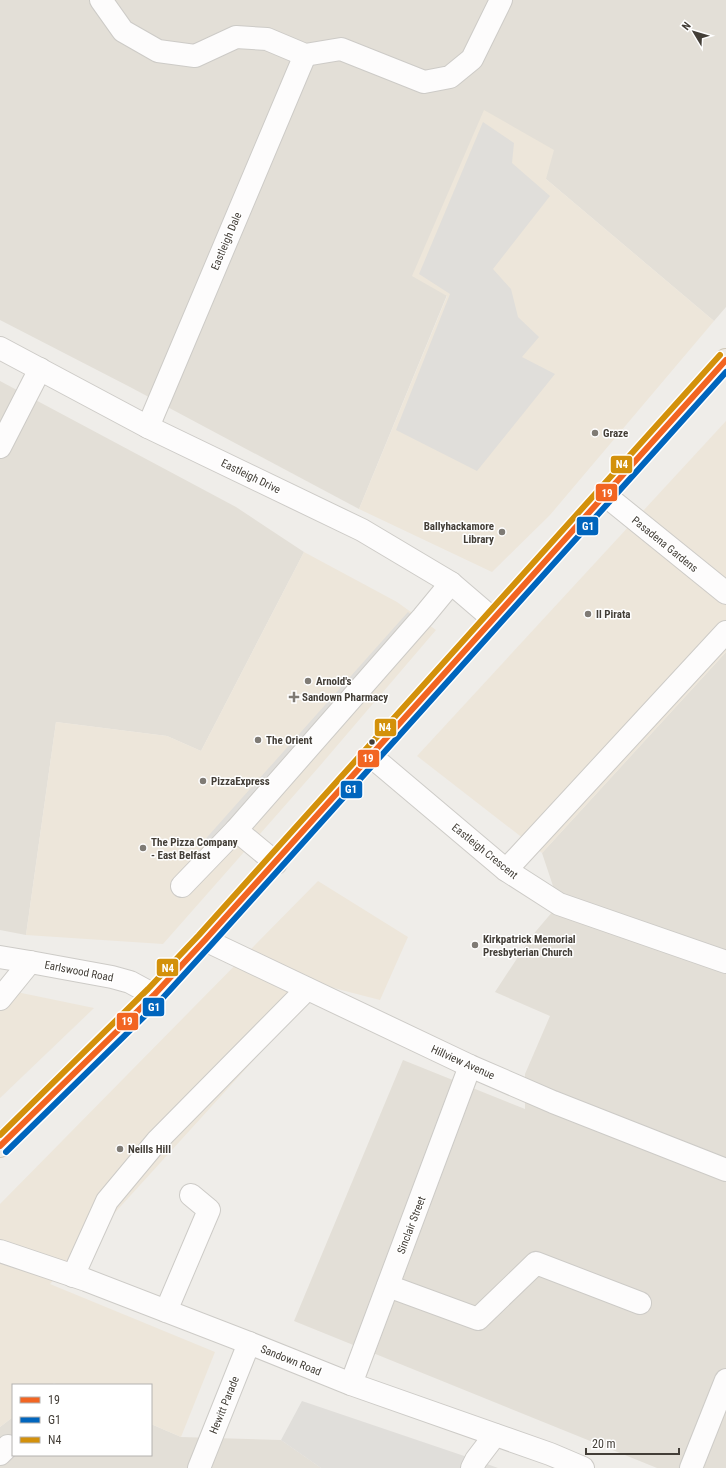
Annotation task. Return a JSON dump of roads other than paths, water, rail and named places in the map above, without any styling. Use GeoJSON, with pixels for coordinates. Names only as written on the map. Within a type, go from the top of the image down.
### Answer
{"type":"FeatureCollection","features":[{"type":"Feature","properties":{"kind":"main road"},"geometry":{"type":"LineString","coordinates":[[0,1146],[154,995],[205,940],[726,360]]}},
{"type":"Feature","properties":{"kind":"street"},"geometry":{"type":"LineString","coordinates":[[101,0],[123,31],[158,51],[195,56],[236,37],[267,39],[305,55],[341,49],[424,82],[450,77],[472,59],[501,0]]}},
{"type":"Feature","properties":{"kind":"street","name":"Eastleigh Dale"},"geometry":{"type":"LineString","coordinates":[[148,427],[305,55]]}},
{"type":"Feature","properties":{"kind":"street","name":"Eastleigh Drive"},"geometry":{"type":"LineString","coordinates":[[0,348],[148,427],[362,530],[451,583],[493,619]]}},
{"type":"Feature","properties":{"kind":"street"},"geometry":{"type":"LineString","coordinates":[[0,447],[40,369]]}},
{"type":"Feature","properties":{"kind":"street","name":"Pasadena Gardens"},"geometry":{"type":"LineString","coordinates":[[605,496],[726,593]]}},
{"type":"Feature","properties":{"kind":"street"},"geometry":{"type":"LineString","coordinates":[[182,886],[236,830],[423,617],[451,583]]}},
{"type":"Feature","properties":{"kind":"street"},"geometry":{"type":"LineString","coordinates":[[506,870],[726,632]]}},
{"type":"Feature","properties":{"kind":"street","name":"Eastleigh Crescent"},"geometry":{"type":"LineString","coordinates":[[371,756],[506,870],[559,904],[726,962]]}},
{"type":"Feature","properties":{"kind":"street"},"geometry":{"type":"LineString","coordinates":[[236,830],[276,862]]}},
{"type":"Feature","properties":{"kind":"street","name":"Hillview Avenue"},"geometry":{"type":"LineString","coordinates":[[205,940],[470,1066],[554,1102],[726,1170]]}},
{"type":"Feature","properties":{"kind":"street","name":"Earlswood Road"},"geometry":{"type":"LineString","coordinates":[[0,957],[112,977],[130,982],[154,995]]}},
{"type":"Feature","properties":{"kind":"street"},"geometry":{"type":"LineString","coordinates":[[0,999],[30,962]]}},
{"type":"Feature","properties":{"kind":"street"},"geometry":{"type":"LineString","coordinates":[[73,1276],[107,1201],[157,1142],[307,989]]}},
{"type":"Feature","properties":{"kind":"street","name":"Sinclair Street"},"geometry":{"type":"LineString","coordinates":[[351,1384],[470,1066]]}},
{"type":"Feature","properties":{"kind":"street"},"geometry":{"type":"LineString","coordinates":[[166,1311],[209,1210],[191,1195]]}},
{"type":"Feature","properties":{"kind":"street","name":"Sandown Road"},"geometry":{"type":"LineString","coordinates":[[0,1251],[73,1276],[166,1311],[351,1384],[550,1454],[583,1468]]}},
{"type":"Feature","properties":{"kind":"street"},"geometry":{"type":"LineString","coordinates":[[388,1286],[478,1319],[536,1263],[640,1303]]}},
{"type":"Feature","properties":{"kind":"street","name":"Hewitt Parade"},"geometry":{"type":"LineString","coordinates":[[199,1468],[249,1343]]}},
{"type":"Feature","properties":{"kind":"street"},"geometry":{"type":"LineString","coordinates":[[691,1468],[726,1380]]}},
{"type":"Feature","properties":{"kind":"street"},"geometry":{"type":"LineString","coordinates":[[472,1468],[476,1460],[495,1435]]}},
{"type":"Feature","properties":{"kind":"place","name":"Graze"},"geometry":{"type":"Point","coordinates":[595,433]}},
{"type":"Feature","properties":{"kind":"place","name":"Ballyhackamore Library"},"geometry":{"type":"Point","coordinates":[502,532]}},
{"type":"Feature","properties":{"kind":"place","name":"Il Pirata"},"geometry":{"type":"Point","coordinates":[588,614]}},
{"type":"Feature","properties":{"kind":"place","name":"Arnold's"},"geometry":{"type":"Point","coordinates":[308,681]}},
{"type":"Feature","properties":{"kind":"place","name":"Sandown Pharmacy"},"geometry":{"type":"Point","coordinates":[294,697]}},
{"type":"Feature","properties":{"kind":"place","name":"The Orient"},"geometry":{"type":"Point","coordinates":[258,740]}},
{"type":"Feature","properties":{"kind":"place","name":"PizzaExpress"},"geometry":{"type":"Point","coordinates":[203,781]}},
{"type":"Feature","properties":{"kind":"place","name":"The Pizza Company - East Belfast"},"geometry":{"type":"Point","coordinates":[143,848]}},
{"type":"Feature","properties":{"kind":"place","name":"Kirkpatrick Memorial Presbyterian Church"},"geometry":{"type":"Point","coordinates":[475,945]}},
{"type":"Feature","properties":{"kind":"place","name":"Neills Hill"},"geometry":{"type":"Point","coordinates":[120,1149]}}]}
